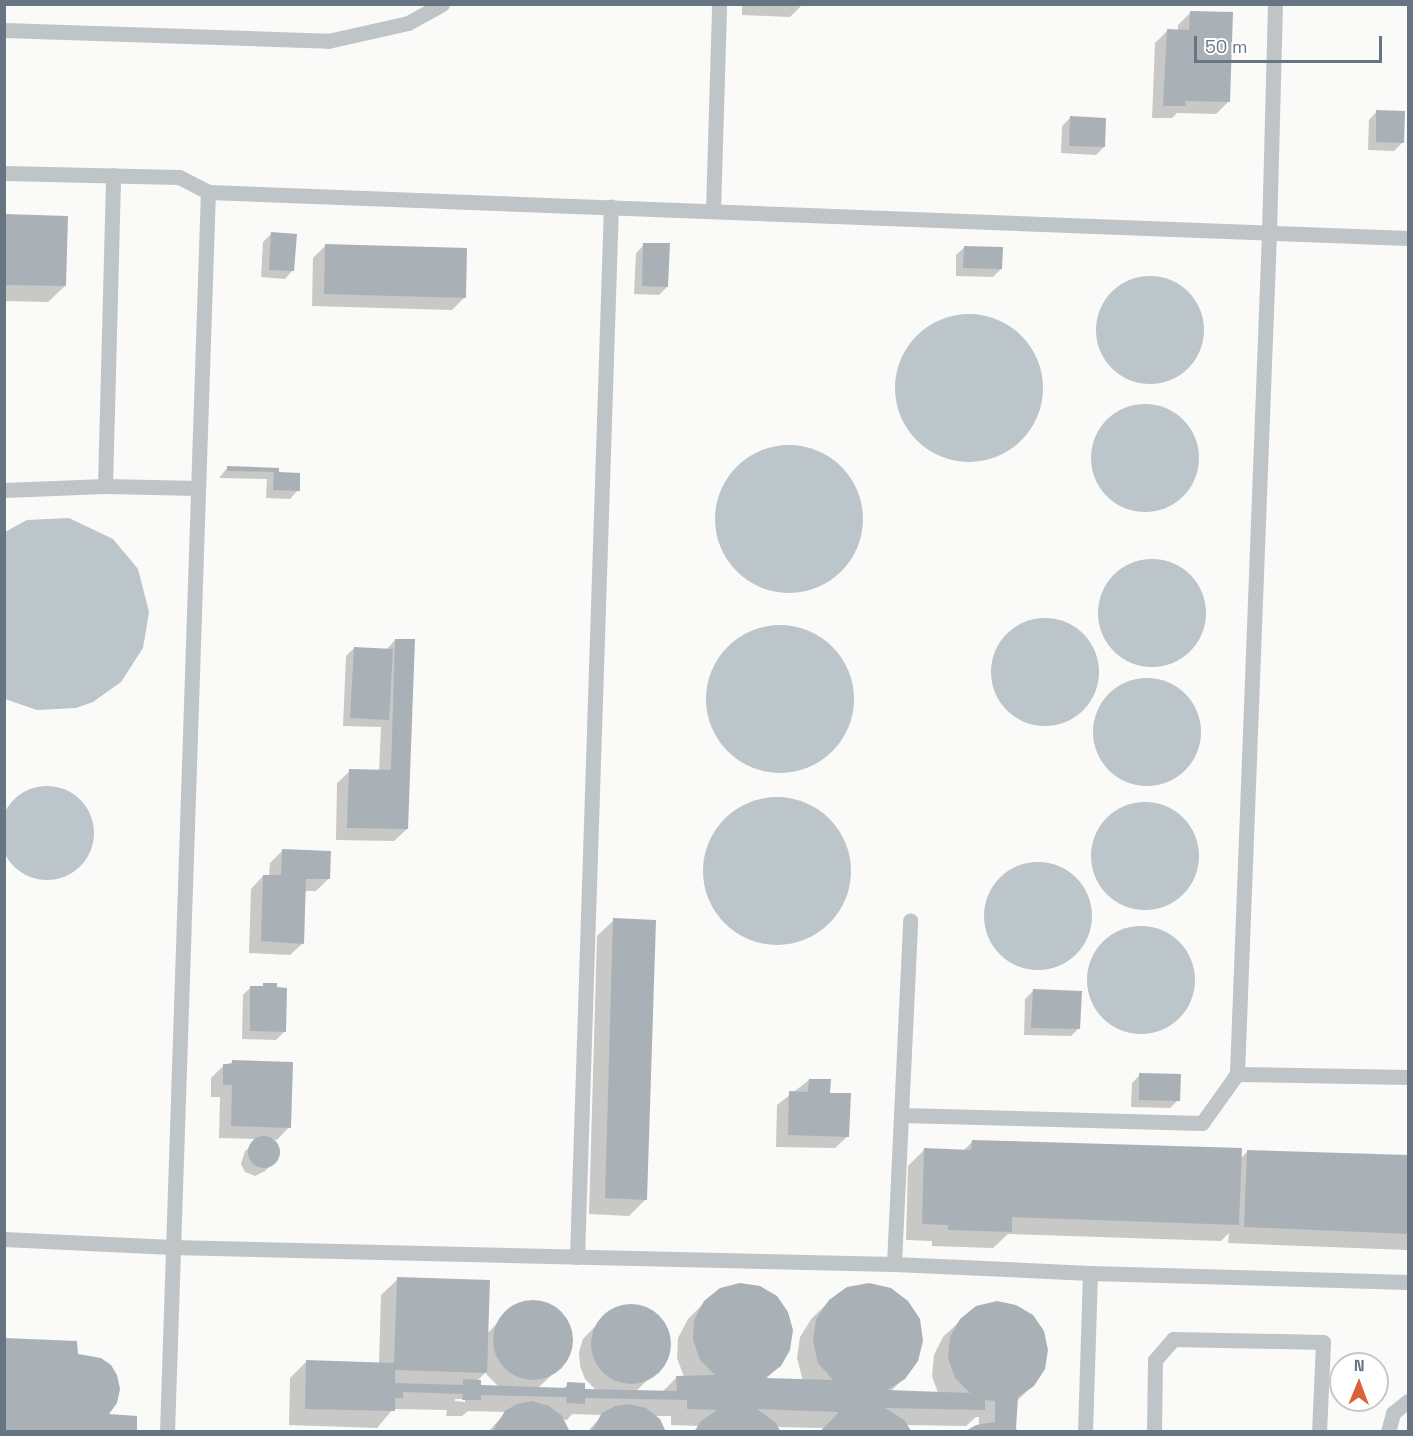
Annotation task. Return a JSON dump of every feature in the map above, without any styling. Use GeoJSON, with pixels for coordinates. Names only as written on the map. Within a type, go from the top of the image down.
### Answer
{"type":"FeatureCollection","features":[{"type":"Feature","properties":{"kind":"lane"},"geometry":{"type":"LineString","coordinates":[[4,30],[328,41],[408,23],[442,4]]}},
{"type":"Feature","properties":{"kind":"lane"},"geometry":{"type":"LineString","coordinates":[[713,211],[719,4]]}},
{"type":"Feature","properties":{"kind":"lane"},"geometry":{"type":"LineString","coordinates":[[901,1115],[1202,1123],[1237,1074],[1269,233],[1275,4]]}},
{"type":"Feature","properties":{"kind":"lane"},"geometry":{"type":"LineString","coordinates":[[4,173],[180,177],[208,192],[1408,238]]}},
{"type":"Feature","properties":{"kind":"lane"},"geometry":{"type":"LineString","coordinates":[[105,486],[113,175]]}},
{"type":"Feature","properties":{"kind":"lane"},"geometry":{"type":"LineString","coordinates":[[167,1431],[208,192]]}},
{"type":"Feature","properties":{"kind":"lane"},"geometry":{"type":"LineString","coordinates":[[577,1257],[610,207]]}},
{"type":"Feature","properties":{"kind":"lane"},"geometry":{"type":"LineString","coordinates":[[4,490],[105,486],[198,488]]}},
{"type":"Feature","properties":{"kind":"lane"},"geometry":{"type":"LineString","coordinates":[[894,1264],[910,920]]}},
{"type":"Feature","properties":{"kind":"lane"},"geometry":{"type":"LineString","coordinates":[[1237,1074],[1408,1077]]}},
{"type":"Feature","properties":{"kind":"lane"},"geometry":{"type":"LineString","coordinates":[[4,1239],[172,1247],[894,1264],[1090,1274],[1408,1282]]}},
{"type":"Feature","properties":{"kind":"lane"},"geometry":{"type":"LineString","coordinates":[[1085,1431],[1090,1274]]}},
{"type":"Feature","properties":{"kind":"lane"},"geometry":{"type":"LineString","coordinates":[[1154,1431],[1155,1360],[1173,1339],[1323,1342],[1319,1431]]}},
{"type":"Feature","properties":{"kind":"lane"},"geometry":{"type":"LineString","coordinates":[[1388,1431],[1393,1413],[1408,1401]]}},
{"type":"Feature","properties":{"kind":"shaded area"},"geometry":{"type":"Polygon","coordinates":[[[1150,276],[1171,280],[1188,292],[1200,309],[1204,330],[1200,351],[1188,368],[1171,380],[1150,384],[1129,380],[1112,368],[1100,351],[1096,330],[1100,309],[1112,292],[1129,280],[1150,276]]]}},
{"type":"Feature","properties":{"kind":"shaded area"},"geometry":{"type":"Polygon","coordinates":[[[969,314],[997,320],[1021,336],[1037,360],[1043,388],[1037,416],[1021,440],[997,456],[969,462],[941,456],[917,440],[901,416],[895,388],[901,360],[917,336],[941,320],[969,314]]]}},
{"type":"Feature","properties":{"kind":"shaded area"},"geometry":{"type":"Polygon","coordinates":[[[1145,404],[1166,408],[1183,420],[1195,437],[1199,458],[1195,479],[1183,496],[1166,508],[1145,512],[1124,508],[1107,496],[1095,479],[1091,458],[1095,437],[1107,420],[1124,408],[1145,404]]]}},
{"type":"Feature","properties":{"kind":"shaded area"},"geometry":{"type":"Polygon","coordinates":[[[789,445],[817,451],[841,467],[857,491],[863,519],[857,547],[841,571],[817,587],[789,593],[761,587],[737,571],[721,547],[715,519],[721,491],[737,467],[761,451],[789,445]]]}},
{"type":"Feature","properties":{"kind":"shaded area"},"geometry":{"type":"Polygon","coordinates":[[[69,518],[113,539],[138,569],[149,612],[143,648],[121,682],[93,702],[76,708],[37,710],[5,699],[5,532],[27,520],[69,518]]]}},
{"type":"Feature","properties":{"kind":"shaded area"},"geometry":{"type":"Polygon","coordinates":[[[1152,559],[1173,563],[1190,575],[1202,592],[1206,613],[1202,634],[1190,651],[1173,663],[1152,667],[1131,663],[1114,651],[1102,634],[1098,613],[1102,592],[1114,575],[1131,563],[1152,559]]]}},
{"type":"Feature","properties":{"kind":"shaded area"},"geometry":{"type":"Polygon","coordinates":[[[1045,618],[1066,622],[1083,634],[1095,651],[1099,672],[1095,693],[1083,710],[1066,722],[1045,726],[1024,722],[1007,710],[995,693],[991,672],[995,651],[1007,634],[1024,622],[1045,618]]]}},
{"type":"Feature","properties":{"kind":"shaded area"},"geometry":{"type":"Polygon","coordinates":[[[780,625],[808,631],[832,647],[848,671],[854,699],[848,727],[832,751],[808,767],[780,773],[752,767],[728,751],[712,727],[706,699],[712,671],[728,647],[752,631],[780,625]]]}},
{"type":"Feature","properties":{"kind":"shaded area"},"geometry":{"type":"Polygon","coordinates":[[[1147,678],[1168,682],[1185,694],[1197,711],[1201,732],[1197,753],[1185,770],[1168,782],[1147,786],[1126,782],[1109,770],[1097,753],[1093,732],[1097,711],[1109,694],[1126,682],[1147,678]]]}},
{"type":"Feature","properties":{"kind":"shaded area"},"geometry":{"type":"Polygon","coordinates":[[[47,786],[65,790],[80,800],[90,815],[94,833],[90,851],[80,866],[65,876],[47,880],[29,876],[14,866],[4,851],[0,833],[4,815],[14,800],[29,790],[47,786]]]}},
{"type":"Feature","properties":{"kind":"shaded area"},"geometry":{"type":"Polygon","coordinates":[[[777,797],[805,803],[829,819],[845,843],[851,871],[845,899],[829,923],[805,939],[777,945],[749,939],[725,923],[709,899],[703,871],[709,843],[725,819],[749,803],[777,797]]]}},
{"type":"Feature","properties":{"kind":"shaded area"},"geometry":{"type":"Polygon","coordinates":[[[1145,802],[1166,806],[1183,818],[1195,835],[1199,856],[1195,877],[1183,894],[1166,906],[1145,910],[1124,906],[1107,894],[1095,877],[1091,856],[1095,835],[1107,818],[1124,806],[1145,802]]]}},
{"type":"Feature","properties":{"kind":"shaded area"},"geometry":{"type":"Polygon","coordinates":[[[1038,862],[1059,866],[1076,878],[1088,895],[1092,916],[1088,937],[1076,954],[1059,966],[1038,970],[1017,966],[1000,954],[988,937],[984,916],[988,895],[1000,878],[1017,866],[1038,862]]]}},
{"type":"Feature","properties":{"kind":"shaded area"},"geometry":{"type":"Polygon","coordinates":[[[1141,926],[1162,930],[1179,942],[1191,959],[1195,980],[1191,1001],[1179,1018],[1162,1030],[1141,1034],[1120,1030],[1103,1018],[1091,1001],[1087,980],[1091,959],[1103,942],[1120,930],[1141,926]]]}},
{"type":"Feature","properties":{"kind":"building"},"geometry":{"type":"Polygon","coordinates":[[[1190,11],[1233,12],[1230,102],[1185,101],[1186,106],[1163,106],[1167,29],[1189,30],[1190,11]]]}},
{"type":"Feature","properties":{"kind":"building"},"geometry":{"type":"Polygon","coordinates":[[[1376,110],[1405,111],[1404,143],[1376,142],[1376,110]]]}},
{"type":"Feature","properties":{"kind":"building"},"geometry":{"type":"Polygon","coordinates":[[[1070,116],[1106,118],[1105,147],[1069,146],[1070,116]]]}},
{"type":"Feature","properties":{"kind":"building"},"geometry":{"type":"Polygon","coordinates":[[[4,214],[68,216],[66,286],[4,285],[4,214]]]}},
{"type":"Feature","properties":{"kind":"building"},"geometry":{"type":"Polygon","coordinates":[[[271,232],[297,234],[294,271],[269,270],[271,232]]]}},
{"type":"Feature","properties":{"kind":"building"},"geometry":{"type":"Polygon","coordinates":[[[643,243],[670,243],[668,287],[642,286],[643,243]]]}},
{"type":"Feature","properties":{"kind":"building"},"geometry":{"type":"Polygon","coordinates":[[[325,244],[467,248],[466,298],[324,294],[325,244]]]}},
{"type":"Feature","properties":{"kind":"building"},"geometry":{"type":"Polygon","coordinates":[[[964,246],[1003,247],[1002,269],[963,268],[964,246]]]}},
{"type":"Feature","properties":{"kind":"building"},"geometry":{"type":"Polygon","coordinates":[[[227,466],[279,468],[279,472],[300,473],[300,491],[273,490],[274,472],[227,471],[227,466]]]}},
{"type":"Feature","properties":{"kind":"building"},"geometry":{"type":"Polygon","coordinates":[[[395,639],[415,639],[408,829],[347,828],[349,769],[391,770],[395,639]]]}},
{"type":"Feature","properties":{"kind":"building"},"geometry":{"type":"Polygon","coordinates":[[[354,647],[393,649],[389,720],[350,718],[354,647]]]}},
{"type":"Feature","properties":{"kind":"building"},"geometry":{"type":"Polygon","coordinates":[[[282,849],[331,851],[330,879],[306,879],[304,944],[261,941],[263,875],[281,875],[282,849]]]}},
{"type":"Feature","properties":{"kind":"building"},"geometry":{"type":"Polygon","coordinates":[[[613,918],[656,920],[647,1200],[605,1198],[613,918]]]}},
{"type":"Feature","properties":{"kind":"building"},"geometry":{"type":"Polygon","coordinates":[[[263,983],[277,983],[277,987],[287,988],[286,1032],[250,1031],[250,986],[263,986],[263,983]]]}},
{"type":"Feature","properties":{"kind":"building"},"geometry":{"type":"Polygon","coordinates":[[[1033,989],[1082,991],[1080,1029],[1031,1028],[1033,989]]]}},
{"type":"Feature","properties":{"kind":"building"},"geometry":{"type":"Polygon","coordinates":[[[232,1060],[293,1062],[291,1128],[231,1126],[232,1085],[223,1085],[223,1064],[232,1064],[232,1060]]]}},
{"type":"Feature","properties":{"kind":"building"},"geometry":{"type":"Polygon","coordinates":[[[1139,1073],[1181,1074],[1180,1101],[1139,1100],[1139,1073]]]}},
{"type":"Feature","properties":{"kind":"building"},"geometry":{"type":"Polygon","coordinates":[[[809,1079],[831,1079],[830,1093],[851,1093],[849,1137],[788,1135],[789,1091],[808,1092],[809,1079]]]}},
{"type":"Feature","properties":{"kind":"building"},"geometry":{"type":"Polygon","coordinates":[[[264,1136],[275,1141],[280,1152],[275,1163],[264,1168],[253,1163],[248,1152],[253,1141],[264,1136]]]}},
{"type":"Feature","properties":{"kind":"building"},"geometry":{"type":"Polygon","coordinates":[[[972,1140],[1242,1148],[1239,1225],[1012,1217],[1012,1232],[948,1230],[948,1225],[922,1224],[924,1148],[971,1150],[972,1140]]]}},
{"type":"Feature","properties":{"kind":"building"},"geometry":{"type":"Polygon","coordinates":[[[1247,1150],[1408,1155],[1408,1234],[1244,1227],[1247,1150]]]}},
{"type":"Feature","properties":{"kind":"building"},"geometry":{"type":"Polygon","coordinates":[[[397,1277],[490,1280],[487,1373],[395,1370],[395,1383],[463,1385],[463,1379],[481,1380],[481,1385],[567,1388],[567,1382],[585,1383],[585,1389],[677,1391],[676,1376],[715,1375],[700,1360],[693,1340],[694,1320],[704,1301],[720,1288],[740,1283],[760,1286],[777,1296],[788,1312],[793,1330],[790,1350],[781,1366],[765,1378],[833,1380],[818,1363],[813,1341],[816,1319],[829,1300],[847,1287],[869,1283],[891,1288],[908,1301],[920,1319],[923,1341],[918,1361],[905,1379],[887,1390],[970,1393],[955,1378],[948,1358],[950,1337],[960,1319],[976,1306],[997,1301],[1016,1305],[1033,1315],[1044,1331],[1048,1350],[1045,1369],[1034,1386],[1018,1397],[1016,1429],[1019,1432],[964,1432],[976,1425],[995,1422],[995,1401],[985,1400],[985,1410],[885,1408],[904,1420],[912,1432],[820,1432],[839,1412],[757,1409],[775,1422],[781,1432],[695,1432],[700,1422],[717,1410],[687,1409],[687,1400],[585,1398],[585,1404],[566,1403],[567,1397],[481,1395],[481,1400],[462,1400],[463,1394],[403,1392],[403,1398],[395,1398],[395,1411],[305,1409],[306,1360],[394,1363],[397,1277]]]}},
{"type":"Feature","properties":{"kind":"building"},"geometry":{"type":"Polygon","coordinates":[[[533,1300],[548,1303],[561,1312],[570,1325],[573,1340],[570,1355],[561,1368],[548,1377],[533,1380],[518,1377],[505,1368],[496,1355],[493,1340],[496,1325],[505,1312],[518,1303],[533,1300]]]}},
{"type":"Feature","properties":{"kind":"building"},"geometry":{"type":"Polygon","coordinates":[[[631,1304],[646,1307],[659,1316],[668,1329],[671,1344],[668,1359],[659,1372],[646,1381],[631,1384],[616,1381],[603,1372],[594,1359],[591,1344],[594,1329],[603,1316],[616,1307],[631,1304]]]}},
{"type":"Feature","properties":{"kind":"building"},"geometry":{"type":"Polygon","coordinates":[[[4,1338],[77,1341],[78,1354],[101,1358],[111,1365],[117,1375],[120,1389],[117,1403],[109,1414],[137,1416],[137,1432],[4,1432],[4,1338]]]}},
{"type":"Feature","properties":{"kind":"building"},"geometry":{"type":"Polygon","coordinates":[[[532,1401],[549,1406],[562,1416],[570,1432],[492,1432],[505,1411],[517,1404],[532,1401]]]}},
{"type":"Feature","properties":{"kind":"building"},"geometry":{"type":"Polygon","coordinates":[[[629,1404],[646,1408],[660,1419],[666,1432],[591,1432],[602,1413],[615,1406],[629,1404]]]}}]}
